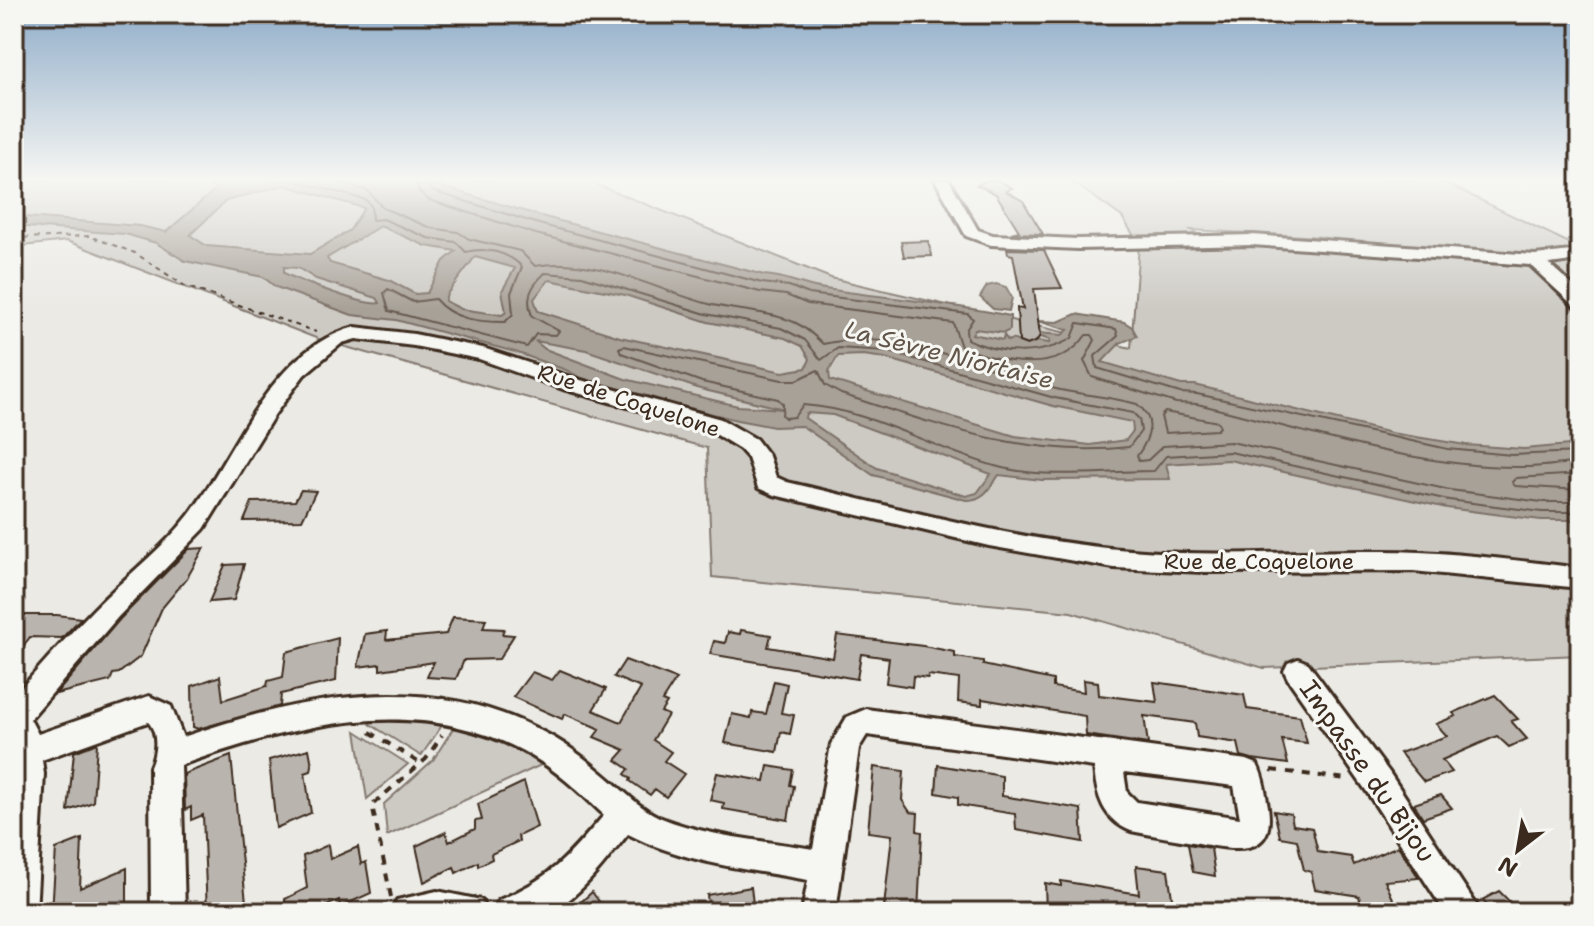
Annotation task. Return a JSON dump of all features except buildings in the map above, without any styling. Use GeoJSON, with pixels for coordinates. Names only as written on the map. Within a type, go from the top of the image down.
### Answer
{"type":"FeatureCollection","features":[{"type":"Feature","properties":{"kind":"street"},"geometry":{"type":"LineString","coordinates":[[966,223],[972,233],[991,240],[1078,244],[1252,240],[1535,260],[1580,255]]}},
{"type":"Feature","properties":{"kind":"street"},"geometry":{"type":"LineString","coordinates":[[1535,260],[1580,302]]}},
{"type":"Feature","properties":{"kind":"street","name":"Rue de Coquelone"},"geometry":{"type":"LineString","coordinates":[[335,339],[355,333],[414,340],[516,363],[570,384],[714,424],[748,444],[758,456],[766,482],[782,489],[1037,545],[1113,558],[1174,562],[1285,564],[1357,560],[1439,563],[1580,578]]}},
{"type":"Feature","properties":{"kind":"street"},"geometry":{"type":"LineString","coordinates":[[19,912],[28,751],[24,733],[14,719],[109,610],[196,523],[267,410],[297,371],[335,339]]}},
{"type":"Feature","properties":{"kind":"street","name":"Impasse du Bijou"},"geometry":{"type":"LineString","coordinates":[[1298,671],[1378,782],[1464,912]]}},
{"type":"Feature","properties":{"kind":"street"},"geometry":{"type":"LineString","coordinates":[[170,755],[292,716],[368,706],[435,708],[457,712],[531,740],[566,761],[641,824],[681,838],[824,867]]}},
{"type":"Feature","properties":{"kind":"street"},"geometry":{"type":"LineString","coordinates":[[28,751],[149,709],[163,716],[168,728],[170,755],[165,767],[168,912]]}},
{"type":"Feature","properties":{"kind":"street"},"geometry":{"type":"LineString","coordinates":[[819,912],[845,744],[857,726],[866,722],[1108,754],[1247,774],[1256,822],[1254,828],[1246,833],[1234,834],[1139,820],[1123,812],[1113,797],[1108,754]]}},
{"type":"Feature","properties":{"kind":"street"},"geometry":{"type":"LineString","coordinates":[[511,912],[541,901],[568,879],[626,813]]}},
{"type":"Feature","properties":{"kind":"street"},"geometry":{"type":"LineString","coordinates":[[409,912],[437,907],[469,912]]}},
{"type":"Feature","properties":{"kind":"path"},"geometry":{"type":"LineString","coordinates":[[14,238],[89,236],[135,253],[185,286],[335,339]]}},
{"type":"Feature","properties":{"kind":"path"},"geometry":{"type":"LineString","coordinates":[[368,706],[364,728],[421,764]]}},
{"type":"Feature","properties":{"kind":"path"},"geometry":{"type":"LineString","coordinates":[[394,912],[372,805],[421,764],[457,712]]}},
{"type":"Feature","properties":{"kind":"path"},"geometry":{"type":"LineString","coordinates":[[1247,774],[1266,770],[1378,782]]}},
{"type":"Feature","properties":{"kind":"shaded area"},"geometry":{"type":"Polygon","coordinates":[[[14,223],[693,223],[831,278],[1131,348],[1139,244],[1126,223],[1528,223],[1567,242],[1580,242],[1580,655],[1264,668],[1071,612],[712,577],[707,448],[321,340],[67,241],[14,247],[14,223]],[[1191,230],[1199,235],[1201,243],[1327,246],[1323,237],[1191,230]]]}},
{"type":"Feature","properties":{"kind":"shaded area"},"geometry":{"type":"Polygon","coordinates":[[[407,719],[443,724],[421,756],[370,724],[371,720],[407,719]]]}},
{"type":"Feature","properties":{"kind":"shaded area"},"geometry":{"type":"Polygon","coordinates":[[[454,727],[517,747],[541,765],[387,836],[384,804],[433,760],[454,727]]]}},
{"type":"Feature","properties":{"kind":"shaded area"},"geometry":{"type":"Polygon","coordinates":[[[356,731],[408,764],[367,799],[356,731]]]}},
{"type":"Feature","properties":{"kind":"water","name":"La Sèvre Niortaise"},"geometry":{"type":"Polygon","coordinates":[[[14,223],[105,223],[166,232],[176,223],[202,223],[190,235],[207,246],[310,254],[350,230],[354,223],[568,223],[817,288],[1010,316],[1010,330],[1004,333],[975,329],[972,334],[1003,340],[1004,335],[1008,341],[1012,339],[1027,345],[1037,341],[1049,343],[1050,340],[1038,336],[1038,333],[1062,335],[1068,330],[1038,321],[1058,322],[1076,314],[1124,322],[1132,327],[1137,336],[1120,343],[1102,362],[1181,385],[1195,385],[1391,433],[1466,445],[1524,449],[1580,444],[1580,520],[1541,520],[1447,508],[1229,460],[1166,464],[1170,479],[1042,480],[999,475],[982,496],[966,500],[873,475],[802,426],[774,427],[737,420],[593,384],[566,370],[515,352],[396,320],[352,315],[276,287],[263,277],[185,261],[156,243],[125,234],[14,226],[14,223]],[[380,226],[327,258],[330,263],[389,280],[415,294],[427,293],[444,261],[456,251],[426,246],[380,226]],[[475,257],[445,301],[461,309],[502,315],[506,312],[502,291],[515,268],[475,257]],[[284,267],[284,273],[348,297],[380,303],[377,298],[316,279],[298,268],[284,267]],[[549,280],[534,299],[538,311],[620,337],[783,372],[806,368],[810,359],[802,346],[785,338],[708,322],[625,295],[549,280]],[[535,341],[545,349],[625,379],[738,406],[784,409],[700,389],[586,350],[535,341]],[[838,356],[829,371],[830,380],[1015,436],[1090,445],[1126,440],[1133,431],[1132,422],[1053,406],[885,358],[838,356]],[[806,413],[805,418],[877,468],[966,496],[977,493],[991,474],[833,415],[806,413]]]}},
{"type":"Feature","properties":{"kind":"water"},"geometry":{"type":"Polygon","coordinates":[[[996,284],[1006,287],[1012,298],[1009,311],[993,309],[980,297],[987,286],[996,284]]]}}]}
